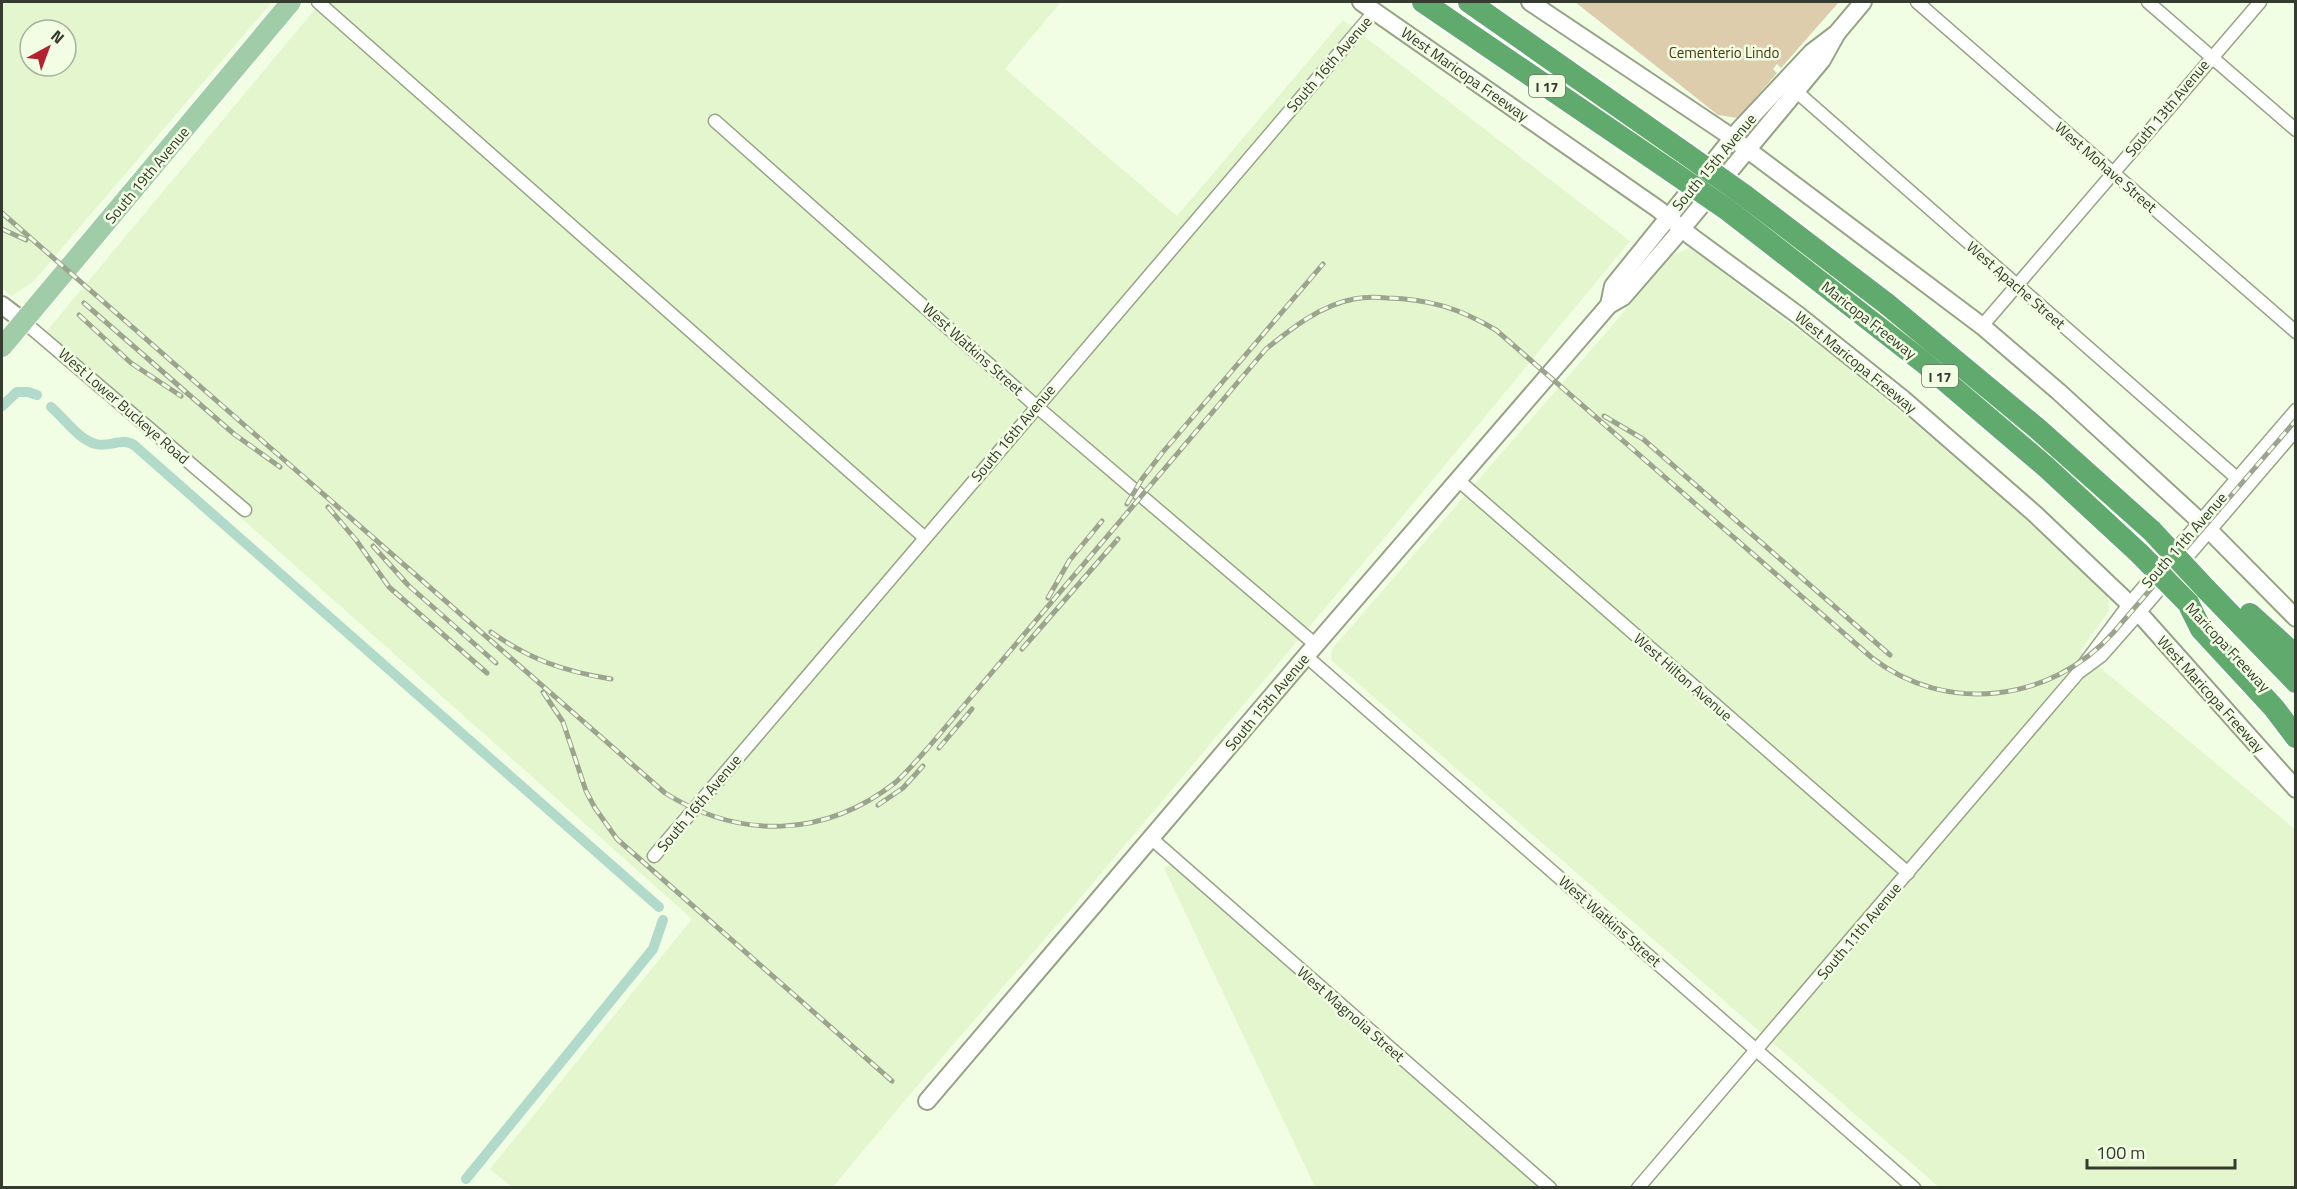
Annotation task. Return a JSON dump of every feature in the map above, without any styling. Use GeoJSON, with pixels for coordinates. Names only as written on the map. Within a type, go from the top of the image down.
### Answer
{"type":"FeatureCollection","features":[{"type":"Feature","properties":{"kind":"highway","name":"Maricopa Freeway"},"geometry":{"type":"LineString","coordinates":[[1423,2],[1671,171],[1737,203],[1887,304],[2038,429],[2152,531],[2295,682]]}},
{"type":"Feature","properties":{"kind":"highway","name":"Maricopa Freeway"},"geometry":{"type":"LineString","coordinates":[[1468,2],[1686,154],[1737,203],[2046,467],[2140,554],[2295,718]]}},
{"type":"Feature","properties":{"kind":"highway"},"geometry":{"type":"LineString","coordinates":[[2205,588],[2234,599],[2295,656]]}},
{"type":"Feature","properties":{"kind":"highway"},"geometry":{"type":"LineString","coordinates":[[2188,603],[2201,629],[2274,708],[2295,738]]}},
{"type":"Feature","properties":{"kind":"main road","name":"South 19th Avenue"},"geometry":{"type":"LineString","coordinates":[[2,347],[291,2]]}},
{"type":"Feature","properties":{"kind":"main road"},"geometry":{"type":"LineString","coordinates":[[1530,2],[1733,138],[1982,326],[2083,414],[2205,526],[2295,618]]}},
{"type":"Feature","properties":{"kind":"main road","name":"South 15th Avenue"},"geometry":{"type":"LineString","coordinates":[[927,1101],[1311,650],[1609,305],[1623,297],[1682,229],[1749,150],[1812,52],[1837,33],[1863,2]]}},
{"type":"Feature","properties":{"kind":"main road","name":"West Maricopa Freeway"},"geometry":{"type":"LineString","coordinates":[[1368,6],[1668,217],[1798,315],[1926,419],[2035,514],[2134,608],[2295,789]]}},
{"type":"Feature","properties":{"kind":"main road","name":"South 15th Avenue"},"geometry":{"type":"LineString","coordinates":[[1609,305],[1613,286],[1733,138],[1791,87]]}},
{"type":"Feature","properties":{"kind":"main road","name":"West Lower Buckeye Road"},"geometry":{"type":"LineString","coordinates":[[2,305],[23,321]]}},
{"type":"Feature","properties":{"kind":"street"},"geometry":{"type":"LineString","coordinates":[[318,2],[924,537]]}},
{"type":"Feature","properties":{"kind":"street","name":"West Mohave Street"},"geometry":{"type":"LineString","coordinates":[[1917,2],[2295,332]]}},
{"type":"Feature","properties":{"kind":"street"},"geometry":{"type":"LineString","coordinates":[[2148,2],[2295,130]]}},
{"type":"Feature","properties":{"kind":"street","name":"South 13th Avenue"},"geometry":{"type":"LineString","coordinates":[[1982,326],[2211,56],[2260,2]]}},
{"type":"Feature","properties":{"kind":"street","name":"South 16th Avenue"},"geometry":{"type":"LineString","coordinates":[[654,856],[1036,406],[1368,6]]}},
{"type":"Feature","properties":{"kind":"street","name":"West Apache Street"},"geometry":{"type":"LineString","coordinates":[[1791,87],[2247,487]]}},
{"type":"Feature","properties":{"kind":"street","name":"West Watkins Street"},"geometry":{"type":"LineString","coordinates":[[715,121],[1914,1188]]}},
{"type":"Feature","properties":{"kind":"street","name":"West Lower Buckeye Road"},"geometry":{"type":"LineString","coordinates":[[23,321],[244,510]]}},
{"type":"Feature","properties":{"kind":"street","name":"South 11th Avenue"},"geometry":{"type":"LineString","coordinates":[[2205,526],[2237,478],[2295,410]]}},
{"type":"Feature","properties":{"kind":"street","name":"South 11th Avenue"},"geometry":{"type":"LineString","coordinates":[[1638,1188],[2078,673],[2085,659],[2134,608],[2205,526],[2247,487],[2295,430]]}},
{"type":"Feature","properties":{"kind":"street","name":"West Hilton Avenue"},"geometry":{"type":"LineString","coordinates":[[1458,480],[1908,873]]}},
{"type":"Feature","properties":{"kind":"street","name":"West Magnolia Street"},"geometry":{"type":"LineString","coordinates":[[1152,839],[1550,1188]]}},
{"type":"Feature","properties":{"kind":"shaded area"},"geometry":{"type":"Polygon","coordinates":[[[2,2],[272,2],[33,282],[11,296],[2,288],[2,2]]]}},
{"type":"Feature","properties":{"kind":"shaded area"},"geometry":{"type":"Polygon","coordinates":[[[321,2],[1061,2],[1005,69],[1177,216],[1343,20],[1630,241],[1402,517],[833,1187],[512,1187],[490,1169],[692,919],[40,339],[321,2]]]}},
{"type":"Feature","properties":{"kind":"shaded area"},"geometry":{"type":"Polygon","coordinates":[[[1690,248],[1838,360],[1973,472],[2108,594],[2109,611],[2080,651],[2295,829],[2295,1187],[1939,1187],[1331,660],[1332,649],[1673,255],[1690,248]]]}},
{"type":"Feature","properties":{"kind":"shaded area"},"geometry":{"type":"Polygon","coordinates":[[[1170,865],[1542,1187],[1315,1187],[1164,868],[1170,865]]]}},
{"type":"Feature","properties":{"kind":"green space","name":"Cementerio Lindo"},"geometry":{"type":"Polygon","coordinates":[[[1575,2],[1839,2],[1781,68],[1777,64],[1773,69],[1777,73],[1738,118],[1718,115],[1575,2]]]}},
{"type":"Feature","properties":{"kind":"waterway"},"geometry":{"type":"LineString","coordinates":[[2,406],[17,392],[37,395]]}},
{"type":"Feature","properties":{"kind":"waterway"},"geometry":{"type":"LineString","coordinates":[[51,407],[90,442],[101,445],[124,442],[134,445],[659,907]]}},
{"type":"Feature","properties":{"kind":"waterway"},"geometry":{"type":"LineString","coordinates":[[466,1179],[653,949],[663,920]]}},
{"type":"Feature","properties":{"kind":"railway"},"geometry":{"type":"LineString","coordinates":[[2,213],[665,793],[694,808],[723,819],[752,825],[782,826],[811,822],[840,814],[869,800],[896,782],[927,749],[1266,349],[1307,318],[1342,302],[1374,297],[1417,300],[1456,310],[1496,330],[1871,657],[1900,675],[1931,688],[1963,693],[1996,693],[2028,687],[2059,674],[2088,657],[2113,633],[2296,420]]}},
{"type":"Feature","properties":{"kind":"railway"},"geometry":{"type":"LineString","coordinates":[[2,229],[26,240]]}},
{"type":"Feature","properties":{"kind":"railway"},"geometry":{"type":"LineString","coordinates":[[1127,504],[1162,453],[1323,264]]}},
{"type":"Feature","properties":{"kind":"railway"},"geometry":{"type":"LineString","coordinates":[[84,303],[234,434],[280,467]]}},
{"type":"Feature","properties":{"kind":"railway"},"geometry":{"type":"LineString","coordinates":[[79,315],[131,363],[181,396]]}},
{"type":"Feature","properties":{"kind":"railway"},"geometry":{"type":"LineString","coordinates":[[1604,416],[1643,439],[1890,655]]}},
{"type":"Feature","properties":{"kind":"railway"},"geometry":{"type":"LineString","coordinates":[[328,507],[356,540],[389,587],[487,673]]}},
{"type":"Feature","properties":{"kind":"railway"},"geometry":{"type":"LineString","coordinates":[[1048,598],[1069,561],[1102,521]]}},
{"type":"Feature","properties":{"kind":"railway"},"geometry":{"type":"LineString","coordinates":[[1022,649],[1118,539]]}},
{"type":"Feature","properties":{"kind":"railway"},"geometry":{"type":"LineString","coordinates":[[373,546],[408,585],[496,663]]}},
{"type":"Feature","properties":{"kind":"railway"},"geometry":{"type":"LineString","coordinates":[[491,632],[520,650],[548,663],[611,679]]}},
{"type":"Feature","properties":{"kind":"railway"},"geometry":{"type":"LineString","coordinates":[[543,692],[563,722],[586,791],[617,839],[892,1081]]}},
{"type":"Feature","properties":{"kind":"railway"},"geometry":{"type":"LineString","coordinates":[[939,748],[972,709]]}},
{"type":"Feature","properties":{"kind":"railway"},"geometry":{"type":"LineString","coordinates":[[878,805],[903,788],[923,766]]}}]}
